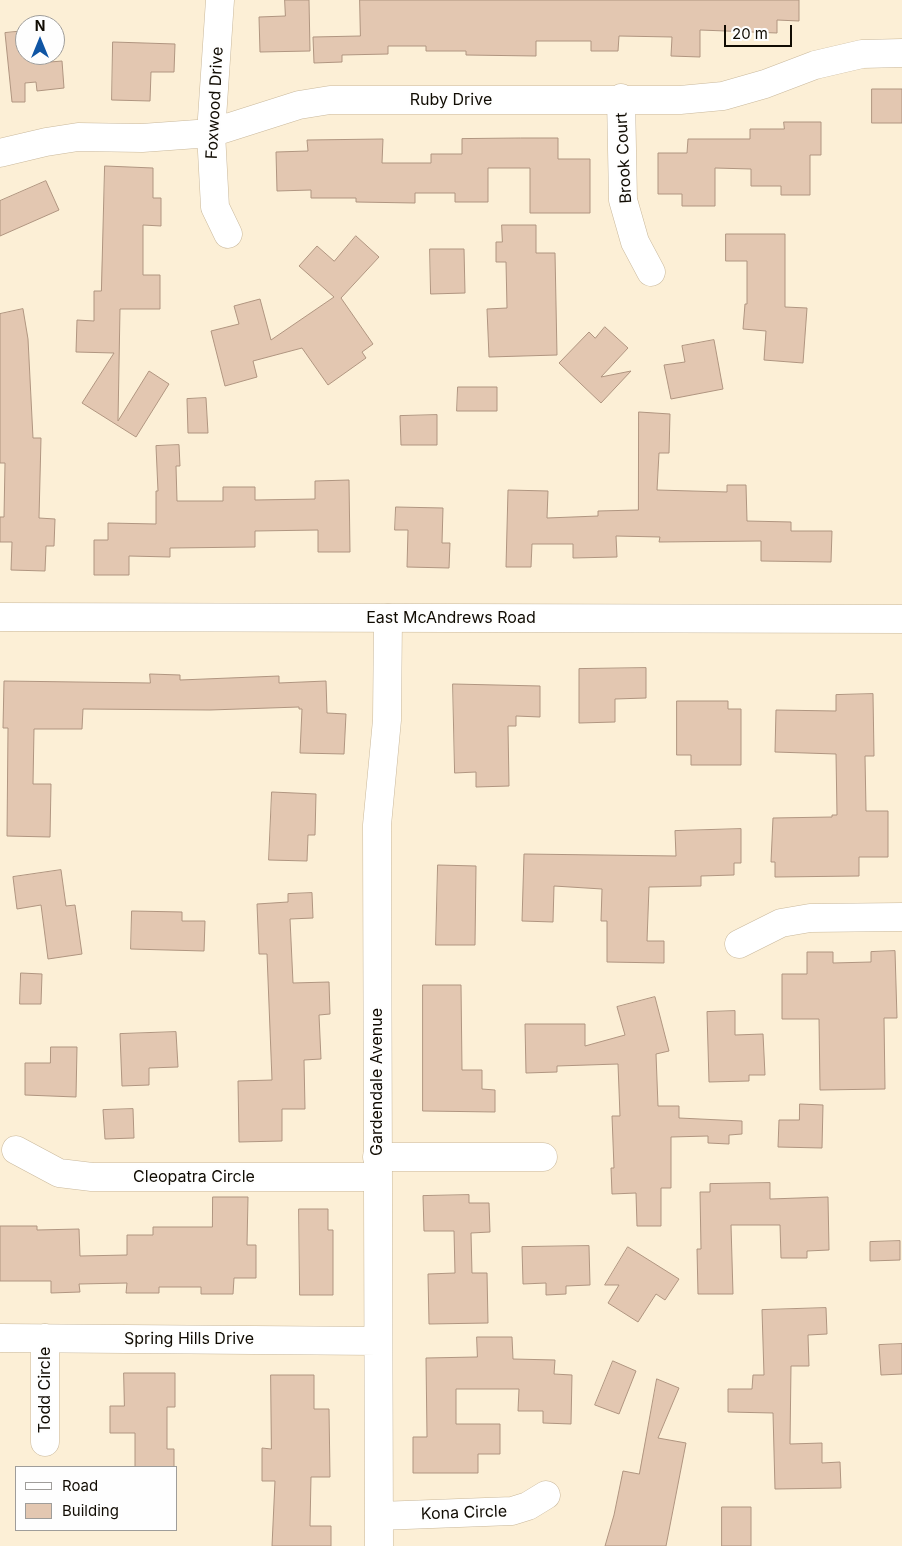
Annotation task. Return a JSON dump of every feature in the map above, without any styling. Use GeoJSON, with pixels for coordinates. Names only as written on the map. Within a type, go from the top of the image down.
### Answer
{"type":"FeatureCollection","features":[{"type":"Feature","properties":{"kind":"street","name":"Foxwood Drive"},"geometry":{"type":"LineString","coordinates":[[220,0],[211,133],[215,208],[228,234]]}},
{"type":"Feature","properties":{"kind":"street","name":"Ruby Drive"},"geometry":{"type":"LineString","coordinates":[[0,153],[46,142],[78,137],[142,138],[211,133],[299,105],[330,100],[621,98],[680,100],[723,96],[765,84],[815,65],[862,54],[902,52]]}},
{"type":"Feature","properties":{"kind":"street","name":"Brook Court"},"geometry":{"type":"LineString","coordinates":[[621,98],[624,200],[634,242],[651,272]]}},
{"type":"Feature","properties":{"kind":"street","name":"East McAndrews Road"},"geometry":{"type":"LineString","coordinates":[[0,617],[902,619]]}},
{"type":"Feature","properties":{"kind":"street","name":"Gardendale Avenue"},"geometry":{"type":"LineString","coordinates":[[379,1546],[377,826],[387,720],[388,618]]}},
{"type":"Feature","properties":{"kind":"street"},"geometry":{"type":"LineString","coordinates":[[739,944],[780,923],[810,918],[902,917]]}},
{"type":"Feature","properties":{"kind":"street","name":"Cleopatra Circle"},"geometry":{"type":"LineString","coordinates":[[16,1150],[59,1173],[92,1177],[378,1167],[543,1157]]}},
{"type":"Feature","properties":{"kind":"street","name":"Spring Hills Drive"},"geometry":{"type":"LineString","coordinates":[[0,1338],[378,1341]]}},
{"type":"Feature","properties":{"kind":"street","name":"Todd Circle"},"geometry":{"type":"LineString","coordinates":[[45,1338],[45,1442]]}},
{"type":"Feature","properties":{"kind":"street","name":"Kona Circle"},"geometry":{"type":"LineString","coordinates":[[378,1516],[512,1511],[528,1506],[546,1495]]}},
{"type":"Feature","properties":{"kind":"building"},"geometry":{"type":"Polygon","coordinates":[[[285,0],[309,0],[310,51],[260,52],[259,17],[285,16],[285,0]]]}},
{"type":"Feature","properties":{"kind":"building"},"geometry":{"type":"Polygon","coordinates":[[[360,0],[799,0],[799,21],[777,20],[777,33],[700,30],[700,57],[671,56],[672,37],[619,36],[618,51],[591,51],[591,41],[536,41],[536,56],[466,55],[466,51],[426,51],[426,46],[388,46],[388,54],[342,55],[342,62],[314,63],[313,37],[360,36],[360,0]]]}},
{"type":"Feature","properties":{"kind":"building"},"geometry":{"type":"Polygon","coordinates":[[[15,32],[15,65],[62,65],[64,88],[37,91],[36,82],[25,83],[25,102],[12,102],[5,33],[15,32]]]}},
{"type":"Feature","properties":{"kind":"building"},"geometry":{"type":"Polygon","coordinates":[[[113,42],[175,44],[174,72],[151,72],[150,101],[112,100],[113,42]]]}},
{"type":"Feature","properties":{"kind":"building"},"geometry":{"type":"Polygon","coordinates":[[[872,89],[902,89],[902,123],[872,123],[872,89]]]}},
{"type":"Feature","properties":{"kind":"building"},"geometry":{"type":"Polygon","coordinates":[[[784,122],[821,122],[821,155],[810,155],[810,195],[781,195],[781,186],[751,186],[751,169],[715,168],[715,206],[682,206],[682,194],[658,194],[658,153],[687,153],[688,139],[750,139],[750,129],[784,129],[784,122]]]}},
{"type":"Feature","properties":{"kind":"building"},"geometry":{"type":"Polygon","coordinates":[[[558,138],[558,159],[590,159],[590,213],[530,213],[530,168],[488,168],[488,202],[455,202],[455,193],[415,193],[415,203],[356,202],[356,198],[311,198],[311,190],[277,191],[276,152],[308,151],[307,140],[383,139],[382,163],[431,163],[431,154],[462,154],[462,139],[558,138]]]}},
{"type":"Feature","properties":{"kind":"building"},"geometry":{"type":"Polygon","coordinates":[[[105,166],[153,168],[153,198],[161,198],[161,226],[143,225],[143,275],[160,275],[160,309],[120,309],[118,421],[149,371],[169,384],[136,437],[82,403],[114,353],[76,352],[77,320],[94,321],[94,291],[101,291],[105,166]]]}},
{"type":"Feature","properties":{"kind":"building"},"geometry":{"type":"Polygon","coordinates":[[[46,181],[59,210],[0,236],[0,201],[46,181]]]}},
{"type":"Feature","properties":{"kind":"building"},"geometry":{"type":"Polygon","coordinates":[[[502,225],[536,225],[536,253],[555,253],[557,355],[489,357],[487,309],[507,308],[506,262],[496,262],[496,242],[502,242],[502,225]]]}},
{"type":"Feature","properties":{"kind":"building"},"geometry":{"type":"Polygon","coordinates":[[[726,234],[785,234],[785,307],[807,308],[803,363],[764,360],[766,331],[743,329],[745,304],[747,304],[747,261],[726,261],[726,234]]]}},
{"type":"Feature","properties":{"kind":"building"},"geometry":{"type":"Polygon","coordinates":[[[356,236],[379,257],[341,298],[373,344],[362,352],[366,358],[328,385],[302,348],[253,361],[257,377],[225,386],[211,331],[239,324],[234,306],[260,299],[271,340],[334,297],[299,266],[317,246],[334,261],[356,236]]]}},
{"type":"Feature","properties":{"kind":"building"},"geometry":{"type":"Polygon","coordinates":[[[430,249],[464,249],[465,293],[431,294],[430,249]]]}},
{"type":"Feature","properties":{"kind":"building"},"geometry":{"type":"Polygon","coordinates":[[[23,309],[28,339],[33,438],[41,438],[39,518],[55,519],[54,546],[46,546],[45,571],[11,570],[12,542],[0,542],[0,517],[4,517],[5,463],[0,463],[0,314],[23,309]]]}},
{"type":"Feature","properties":{"kind":"building"},"geometry":{"type":"Polygon","coordinates":[[[605,327],[628,348],[601,377],[631,371],[601,403],[559,363],[589,332],[595,338],[605,327]]]}},
{"type":"Feature","properties":{"kind":"building"},"geometry":{"type":"Polygon","coordinates":[[[714,340],[723,389],[671,399],[664,365],[685,362],[682,346],[714,340]]]}},
{"type":"Feature","properties":{"kind":"building"},"geometry":{"type":"Polygon","coordinates":[[[458,387],[497,387],[497,411],[457,411],[458,387]]]}},
{"type":"Feature","properties":{"kind":"building"},"geometry":{"type":"Polygon","coordinates":[[[206,398],[208,433],[188,433],[187,399],[206,398]]]}},
{"type":"Feature","properties":{"kind":"building"},"geometry":{"type":"Polygon","coordinates":[[[639,412],[670,414],[669,453],[659,453],[657,490],[727,492],[727,485],[746,485],[747,521],[791,522],[791,531],[832,531],[831,562],[761,561],[761,541],[659,542],[660,537],[616,536],[617,557],[573,558],[573,544],[532,544],[531,567],[506,567],[508,490],[548,491],[547,518],[598,516],[598,511],[638,510],[639,412]]]}},
{"type":"Feature","properties":{"kind":"building"},"geometry":{"type":"Polygon","coordinates":[[[437,415],[437,445],[401,445],[400,416],[437,415]]]}},
{"type":"Feature","properties":{"kind":"building"},"geometry":{"type":"Polygon","coordinates":[[[179,445],[180,466],[176,466],[177,501],[223,501],[223,487],[255,487],[255,500],[315,499],[315,481],[349,480],[350,552],[318,552],[318,530],[255,531],[255,547],[170,548],[170,557],[129,556],[129,575],[94,575],[94,540],[108,540],[108,523],[156,524],[156,491],[158,491],[156,446],[179,445]]]}},
{"type":"Feature","properties":{"kind":"building"},"geometry":{"type":"Polygon","coordinates":[[[396,507],[443,508],[442,543],[450,543],[449,568],[407,567],[408,530],[395,530],[396,507]]]}},
{"type":"Feature","properties":{"kind":"building"},"geometry":{"type":"Polygon","coordinates":[[[646,668],[646,698],[615,699],[615,722],[579,723],[579,669],[646,668]]]}},
{"type":"Feature","properties":{"kind":"building"},"geometry":{"type":"Polygon","coordinates":[[[150,674],[180,675],[180,680],[279,676],[279,683],[326,681],[327,713],[346,714],[344,754],[300,753],[302,709],[299,709],[299,707],[210,710],[83,709],[82,729],[34,729],[33,784],[51,784],[50,837],[7,836],[8,728],[3,728],[4,681],[150,683],[150,674]]]}},
{"type":"Feature","properties":{"kind":"building"},"geometry":{"type":"Polygon","coordinates":[[[453,684],[540,686],[540,717],[516,716],[516,726],[508,726],[509,786],[476,787],[476,772],[455,773],[453,684]]]}},
{"type":"Feature","properties":{"kind":"building"},"geometry":{"type":"Polygon","coordinates":[[[873,694],[874,756],[865,756],[866,811],[888,811],[888,857],[859,857],[859,876],[775,877],[775,862],[771,862],[773,818],[832,817],[832,815],[837,815],[836,754],[775,752],[776,710],[836,711],[836,695],[873,694]]]}},
{"type":"Feature","properties":{"kind":"building"},"geometry":{"type":"Polygon","coordinates":[[[677,701],[728,701],[728,709],[741,709],[741,765],[691,765],[691,755],[677,755],[677,701]]]}},
{"type":"Feature","properties":{"kind":"building"},"geometry":{"type":"Polygon","coordinates":[[[272,792],[316,794],[315,835],[308,835],[307,861],[269,860],[272,792]]]}},
{"type":"Feature","properties":{"kind":"building"},"geometry":{"type":"Polygon","coordinates":[[[741,829],[741,863],[734,863],[734,875],[701,876],[701,886],[649,887],[647,941],[664,941],[664,963],[607,962],[607,921],[601,921],[602,889],[554,886],[553,922],[522,921],[524,854],[676,856],[675,831],[741,829]]]}},
{"type":"Feature","properties":{"kind":"building"},"geometry":{"type":"Polygon","coordinates":[[[438,865],[476,866],[475,945],[436,945],[438,865]]]}},
{"type":"Feature","properties":{"kind":"building"},"geometry":{"type":"Polygon","coordinates":[[[61,870],[66,906],[75,905],[82,954],[48,959],[41,905],[17,909],[13,877],[61,870]]]}},
{"type":"Feature","properties":{"kind":"building"},"geometry":{"type":"Polygon","coordinates":[[[312,893],[313,918],[290,919],[293,983],[329,982],[330,1014],[319,1015],[321,1059],[304,1060],[305,1109],[282,1109],[282,1141],[239,1142],[238,1081],[272,1080],[267,954],[259,954],[257,904],[288,902],[288,894],[312,893]]]}},
{"type":"Feature","properties":{"kind":"building"},"geometry":{"type":"Polygon","coordinates":[[[132,911],[182,912],[182,921],[205,921],[204,951],[131,949],[132,911]]]}},
{"type":"Feature","properties":{"kind":"building"},"geometry":{"type":"Polygon","coordinates":[[[895,951],[897,1018],[884,1018],[885,1089],[820,1090],[819,1019],[782,1019],[782,974],[807,974],[807,952],[833,952],[833,963],[871,962],[871,952],[895,951]]]}},
{"type":"Feature","properties":{"kind":"building"},"geometry":{"type":"Polygon","coordinates":[[[21,973],[42,974],[41,1004],[20,1004],[21,973]]]}},
{"type":"Feature","properties":{"kind":"building"},"geometry":{"type":"Polygon","coordinates":[[[423,985],[461,985],[462,1070],[482,1070],[482,1089],[495,1090],[495,1112],[423,1111],[423,985]]]}},
{"type":"Feature","properties":{"kind":"building"},"geometry":{"type":"Polygon","coordinates":[[[655,997],[669,1051],[656,1054],[658,1106],[679,1106],[679,1118],[742,1121],[742,1134],[729,1135],[729,1144],[708,1143],[708,1136],[671,1137],[671,1188],[661,1188],[661,1226],[637,1226],[636,1193],[612,1194],[611,1168],[614,1168],[612,1116],[620,1116],[618,1064],[557,1066],[557,1072],[526,1073],[525,1024],[585,1024],[585,1046],[625,1035],[617,1007],[655,997]]]}},
{"type":"Feature","properties":{"kind":"building"},"geometry":{"type":"Polygon","coordinates":[[[735,1011],[735,1035],[763,1034],[765,1075],[749,1075],[749,1081],[709,1082],[707,1012],[735,1011]]]}},
{"type":"Feature","properties":{"kind":"building"},"geometry":{"type":"Polygon","coordinates":[[[176,1032],[178,1067],[149,1068],[149,1085],[122,1086],[120,1034],[176,1032]]]}},
{"type":"Feature","properties":{"kind":"building"},"geometry":{"type":"Polygon","coordinates":[[[51,1047],[77,1047],[76,1097],[25,1095],[25,1063],[50,1063],[51,1047]]]}},
{"type":"Feature","properties":{"kind":"building"},"geometry":{"type":"Polygon","coordinates":[[[800,1104],[823,1105],[822,1148],[778,1147],[779,1120],[799,1120],[800,1104]]]}},
{"type":"Feature","properties":{"kind":"building"},"geometry":{"type":"Polygon","coordinates":[[[133,1109],[134,1138],[105,1139],[103,1110],[133,1109]]]}},
{"type":"Feature","properties":{"kind":"building"},"geometry":{"type":"Polygon","coordinates":[[[770,1183],[770,1199],[828,1197],[829,1250],[807,1251],[807,1258],[781,1258],[780,1225],[731,1225],[733,1294],[698,1294],[697,1249],[701,1249],[700,1192],[710,1192],[710,1184],[770,1183]]]}},
{"type":"Feature","properties":{"kind":"building"},"geometry":{"type":"Polygon","coordinates":[[[469,1195],[469,1203],[489,1203],[490,1232],[471,1233],[472,1273],[487,1273],[488,1323],[429,1324],[428,1274],[455,1273],[454,1231],[424,1231],[423,1196],[469,1195]]]}},
{"type":"Feature","properties":{"kind":"building"},"geometry":{"type":"Polygon","coordinates":[[[213,1197],[248,1197],[247,1245],[256,1245],[256,1278],[234,1278],[233,1294],[201,1294],[201,1287],[159,1287],[159,1293],[126,1293],[127,1283],[79,1284],[80,1292],[51,1293],[51,1281],[0,1281],[0,1226],[37,1226],[37,1230],[79,1229],[80,1256],[127,1255],[127,1235],[153,1235],[153,1227],[212,1227],[213,1197]]]}},
{"type":"Feature","properties":{"kind":"building"},"geometry":{"type":"Polygon","coordinates":[[[299,1209],[328,1209],[328,1230],[333,1230],[333,1295],[300,1295],[299,1209]]]}},
{"type":"Feature","properties":{"kind":"building"},"geometry":{"type":"Polygon","coordinates":[[[900,1241],[900,1260],[870,1261],[870,1242],[900,1241]]]}},
{"type":"Feature","properties":{"kind":"building"},"geometry":{"type":"Polygon","coordinates":[[[589,1246],[590,1285],[566,1286],[566,1294],[546,1295],[546,1283],[523,1284],[522,1247],[589,1246]]]}},
{"type":"Feature","properties":{"kind":"building"},"geometry":{"type":"Polygon","coordinates":[[[628,1247],[679,1279],[665,1300],[656,1294],[638,1322],[608,1303],[619,1285],[605,1285],[628,1247]]]}},
{"type":"Feature","properties":{"kind":"building"},"geometry":{"type":"Polygon","coordinates":[[[826,1308],[827,1334],[808,1335],[809,1366],[791,1366],[790,1444],[822,1443],[822,1463],[840,1462],[841,1488],[775,1489],[773,1413],[728,1412],[728,1389],[752,1389],[753,1375],[764,1375],[762,1310],[826,1308]]]}},
{"type":"Feature","properties":{"kind":"building"},"geometry":{"type":"Polygon","coordinates":[[[477,1337],[512,1337],[513,1359],[555,1360],[554,1374],[572,1375],[571,1424],[543,1423],[543,1411],[518,1411],[519,1389],[456,1389],[456,1424],[500,1424],[500,1454],[478,1454],[478,1473],[413,1473],[413,1437],[427,1437],[426,1358],[477,1357],[477,1337]]]}},
{"type":"Feature","properties":{"kind":"building"},"geometry":{"type":"Polygon","coordinates":[[[902,1344],[902,1374],[881,1375],[879,1345],[902,1344]]]}},
{"type":"Feature","properties":{"kind":"building"},"geometry":{"type":"Polygon","coordinates":[[[613,1361],[636,1371],[619,1414],[595,1405],[613,1361]]]}},
{"type":"Feature","properties":{"kind":"building"},"geometry":{"type":"Polygon","coordinates":[[[124,1373],[175,1373],[175,1407],[167,1407],[167,1449],[174,1449],[174,1466],[135,1466],[135,1433],[110,1433],[110,1406],[124,1406],[124,1373]]]}},
{"type":"Feature","properties":{"kind":"building"},"geometry":{"type":"Polygon","coordinates":[[[271,1375],[314,1375],[314,1409],[329,1409],[330,1477],[311,1477],[310,1526],[331,1526],[331,1546],[272,1546],[275,1481],[262,1481],[262,1448],[271,1449],[271,1375]]]}},
{"type":"Feature","properties":{"kind":"building"},"geometry":{"type":"Polygon","coordinates":[[[657,1379],[679,1388],[658,1438],[686,1443],[666,1546],[605,1546],[614,1515],[623,1471],[639,1474],[657,1379]]]}},
{"type":"Feature","properties":{"kind":"building"},"geometry":{"type":"Polygon","coordinates":[[[722,1507],[751,1507],[751,1546],[722,1546],[722,1507]]]}}]}
